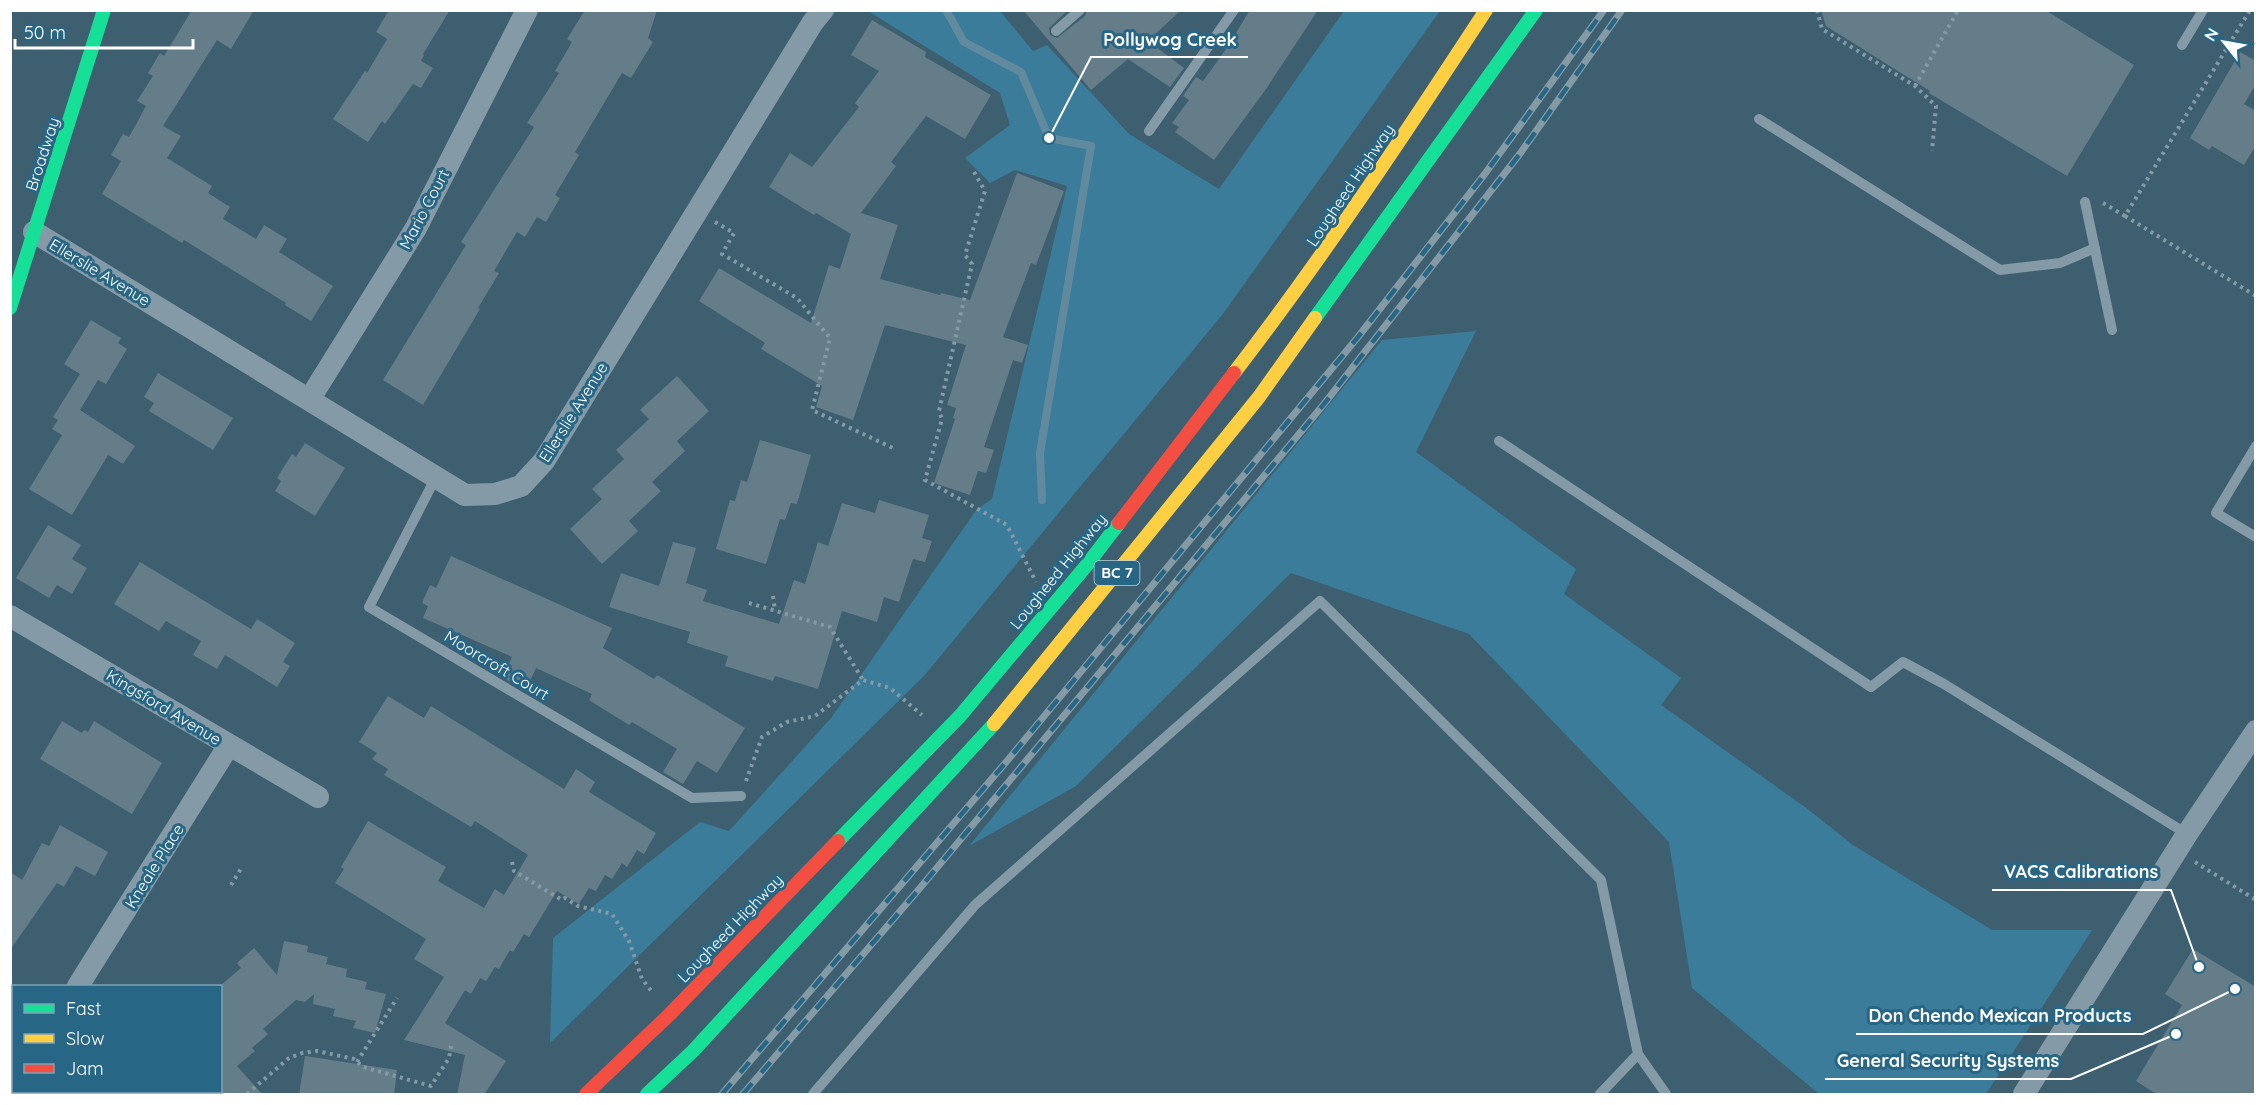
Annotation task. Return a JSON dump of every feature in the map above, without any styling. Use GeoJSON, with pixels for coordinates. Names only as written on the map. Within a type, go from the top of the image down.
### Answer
{"type":"FeatureCollection","features":[{"type":"Feature","properties":{"kind":"main road","name":"Broadway"},"geometry":{"type":"LineString","coordinates":[[10,308],[104,10]]}},
{"type":"Feature","properties":{"kind":"main road","name":"Lougheed Highway"},"geometry":{"type":"LineString","coordinates":[[586,1095],[670,1014],[960,716],[1086,566],[1296,293],[1396,148],[1486,10]]}},
{"type":"Feature","properties":{"kind":"main road","name":"BC 7"},"geometry":{"type":"LineString","coordinates":[[647,1095],[693,1051],[984,736],[1259,397],[1536,10]]}},
{"type":"Feature","properties":{"kind":"street","name":"Mario Court"},"geometry":{"type":"LineString","coordinates":[[309,400],[416,228],[527,10]]}},
{"type":"Feature","properties":{"kind":"street","name":"Ellerslie Avenue"},"geometry":{"type":"LineString","coordinates":[[34,232],[465,495],[495,494],[521,486],[544,461],[813,22],[823,10]]}},
{"type":"Feature","properties":{"kind":"street","name":"Kingsford Avenue"},"geometry":{"type":"LineString","coordinates":[[10,616],[318,797]]}},
{"type":"Feature","properties":{"kind":"street"},"geometry":{"type":"LineString","coordinates":[[2024,1095],[2182,842],[2256,731]]}},
{"type":"Feature","properties":{"kind":"street","name":"Kneale Place"},"geometry":{"type":"LineString","coordinates":[[79,985],[229,745]]}},
{"type":"Feature","properties":{"kind":"lane"},"geometry":{"type":"LineString","coordinates":[[1056,31],[1080,10]]}},
{"type":"Feature","properties":{"kind":"lane"},"geometry":{"type":"LineString","coordinates":[[1149,131],[1234,10]]}},
{"type":"Feature","properties":{"kind":"lane"},"geometry":{"type":"LineString","coordinates":[[2182,45],[2203,10]]}},
{"type":"Feature","properties":{"kind":"lane"},"geometry":{"type":"LineString","coordinates":[[1759,119],[2000,270],[2060,263],[2095,248]]}},
{"type":"Feature","properties":{"kind":"lane"},"geometry":{"type":"LineString","coordinates":[[2085,202],[2112,330]]}},
{"type":"Feature","properties":{"kind":"lane"},"geometry":{"type":"LineString","coordinates":[[1499,441],[1871,687],[1903,662],[1944,684],[2182,842]]}},
{"type":"Feature","properties":{"kind":"lane"},"geometry":{"type":"LineString","coordinates":[[2256,446],[2216,513],[2256,537]]}},
{"type":"Feature","properties":{"kind":"lane","name":"Moorcroft Court"},"geometry":{"type":"LineString","coordinates":[[436,477],[369,607],[692,798],[741,796]]}},
{"type":"Feature","properties":{"kind":"lane"},"geometry":{"type":"LineString","coordinates":[[813,1095],[975,905],[1320,601],[1601,880],[1638,1054],[1666,1095]]}},
{"type":"Feature","properties":{"kind":"lane"},"geometry":{"type":"LineString","coordinates":[[1600,1095],[1638,1054]]}},
{"type":"Feature","properties":{"kind":"path"},"geometry":{"type":"LineString","coordinates":[[1817,10],[1822,29],[1915,86],[1936,106],[1932,151]]}},
{"type":"Feature","properties":{"kind":"path"},"geometry":{"type":"LineString","coordinates":[[2125,216],[2250,10]]}},
{"type":"Feature","properties":{"kind":"path"},"geometry":{"type":"LineString","coordinates":[[1915,86],[1957,11]]}},
{"type":"Feature","properties":{"kind":"path"},"geometry":{"type":"LineString","coordinates":[[974,172],[985,190],[964,255],[972,264],[939,411],[942,419],[925,480],[1007,525],[1036,582]]}},
{"type":"Feature","properties":{"kind":"path"},"geometry":{"type":"LineString","coordinates":[[2099,200],[2256,296]]}},
{"type":"Feature","properties":{"kind":"path"},"geometry":{"type":"LineString","coordinates":[[711,220],[734,233],[722,254],[797,298],[830,338],[812,410],[895,449]]}},
{"type":"Feature","properties":{"kind":"path"},"geometry":{"type":"LineString","coordinates":[[772,596],[775,611]]}},
{"type":"Feature","properties":{"kind":"path"},"geometry":{"type":"LineString","coordinates":[[749,603],[830,627],[863,680],[890,688],[922,716]]}},
{"type":"Feature","properties":{"kind":"path"},"geometry":{"type":"LineString","coordinates":[[741,796],[762,737],[787,722],[815,716],[863,680]]}},
{"type":"Feature","properties":{"kind":"path"},"geometry":{"type":"LineString","coordinates":[[2182,842],[2256,900]]}},
{"type":"Feature","properties":{"kind":"path"},"geometry":{"type":"LineString","coordinates":[[512,862],[514,871],[562,900],[565,898],[578,906],[612,914],[629,941],[642,979],[653,993]]}},
{"type":"Feature","properties":{"kind":"path"},"geometry":{"type":"LineString","coordinates":[[231,885],[242,867]]}},
{"type":"Feature","properties":{"kind":"path"},"geometry":{"type":"LineString","coordinates":[[357,1062],[397,998]]}},
{"type":"Feature","properties":{"kind":"path"},"geometry":{"type":"LineString","coordinates":[[247,1095],[289,1058],[317,1051],[354,1059],[363,1067],[431,1086],[449,1058],[451,1046]]}},
{"type":"Feature","properties":{"kind":"shaded area"},"geometry":{"type":"Polygon","coordinates":[[[868,11],[1000,11],[1033,51],[1047,45],[1129,134],[1219,189],[1344,11],[1440,11],[1222,315],[924,676],[550,1043],[553,938],[700,822],[729,831],[831,718],[977,509],[992,499],[1067,186],[1015,170],[990,183],[965,158],[1010,125],[1000,93],[868,11]]]}},
{"type":"Feature","properties":{"kind":"shaded area"},"geometry":{"type":"Polygon","coordinates":[[[1476,331],[1416,452],[1576,569],[1564,594],[1681,678],[1661,705],[1805,807],[1853,845],[1992,930],[2092,930],[1986,1094],[1819,1094],[1692,988],[1669,842],[1469,634],[1291,573],[1076,786],[969,846],[1382,340],[1476,331]]]}},
{"type":"Feature","properties":{"kind":"building"},"geometry":{"type":"Polygon","coordinates":[[[192,10],[254,10],[231,49],[217,40],[163,126],[181,136],[167,158],[212,186],[208,193],[230,207],[223,219],[256,239],[264,225],[287,239],[279,252],[333,286],[311,321],[184,240],[182,243],[102,194],[121,161],[111,155],[123,134],[129,137],[146,106],[137,101],[153,76],[148,73],[160,53],[164,56],[192,10]]]}},
{"type":"Feature","properties":{"kind":"building"},"geometry":{"type":"Polygon","coordinates":[[[389,10],[450,10],[423,54],[421,61],[433,68],[421,88],[413,84],[385,124],[382,121],[368,142],[333,119],[365,71],[367,73],[387,39],[376,32],[389,10]]]}},
{"type":"Feature","properties":{"kind":"building"},"geometry":{"type":"Polygon","coordinates":[[[585,10],[657,10],[648,38],[653,42],[631,78],[622,73],[575,152],[579,155],[555,195],[560,198],[546,222],[537,217],[525,237],[517,232],[494,271],[499,273],[478,308],[480,309],[423,405],[383,380],[466,245],[461,242],[534,127],[527,123],[559,73],[555,71],[572,42],[567,39],[585,10]]]}},
{"type":"Feature","properties":{"kind":"building"},"geometry":{"type":"Polygon","coordinates":[[[1023,10],[1068,10],[1049,28],[1050,35],[1057,38],[1085,16],[1087,10],[1181,10],[1148,41],[1184,68],[1170,87],[1128,59],[1091,90],[1023,10]]]}},
{"type":"Feature","properties":{"kind":"building"},"geometry":{"type":"Polygon","coordinates":[[[1250,10],[1318,10],[1266,89],[1214,160],[1175,132],[1179,127],[1172,123],[1189,100],[1183,96],[1196,77],[1203,81],[1237,34],[1250,10]]]}},
{"type":"Feature","properties":{"kind":"building"},"geometry":{"type":"Polygon","coordinates":[[[1821,10],[2045,10],[2134,65],[2067,176],[1929,93],[1930,91],[1826,26],[1821,10]]]}},
{"type":"Feature","properties":{"kind":"building"},"geometry":{"type":"Polygon","coordinates":[[[872,20],[926,52],[925,57],[991,95],[965,139],[926,116],[891,162],[896,166],[861,213],[898,225],[880,279],[940,295],[941,293],[970,300],[1017,173],[1064,191],[1036,265],[1031,263],[1003,337],[1028,345],[1022,363],[1013,360],[984,447],[994,450],[986,473],[978,471],[970,495],[934,483],[955,419],[953,418],[956,408],[947,405],[966,345],[885,325],[853,420],[816,407],[822,386],[761,349],[765,343],[699,301],[719,268],[811,323],[829,265],[840,269],[851,234],[816,213],[814,215],[769,187],[790,153],[812,167],[859,107],[855,103],[879,71],[851,55],[872,20]]]}},
{"type":"Feature","properties":{"kind":"building"},"geometry":{"type":"Polygon","coordinates":[[[2240,52],[2256,61],[2256,84],[2244,104],[2256,111],[2256,145],[2244,165],[2212,146],[2209,150],[2190,138],[2240,52]]]}},
{"type":"Feature","properties":{"kind":"building"},"geometry":{"type":"Polygon","coordinates":[[[91,320],[121,338],[118,343],[127,349],[106,384],[98,380],[80,410],[135,446],[123,464],[108,455],[72,515],[29,489],[62,435],[52,429],[58,420],[53,417],[80,374],[64,364],[91,320]]]}},
{"type":"Feature","properties":{"kind":"building"},"geometry":{"type":"Polygon","coordinates":[[[158,373],[233,418],[213,450],[149,411],[154,403],[144,397],[158,373]]]}},
{"type":"Feature","properties":{"kind":"building"},"geometry":{"type":"Polygon","coordinates":[[[677,376],[709,411],[677,441],[685,451],[652,482],[661,491],[629,521],[638,531],[602,564],[570,529],[602,499],[592,489],[624,459],[616,450],[649,419],[640,410],[677,376]]]}},
{"type":"Feature","properties":{"kind":"building"},"geometry":{"type":"Polygon","coordinates":[[[760,440],[811,455],[797,504],[791,503],[785,520],[780,519],[766,564],[716,549],[730,500],[735,501],[741,480],[747,482],[760,440]]]}},
{"type":"Feature","properties":{"kind":"building"},"geometry":{"type":"Polygon","coordinates":[[[305,443],[345,468],[315,516],[275,491],[281,481],[277,478],[292,454],[296,457],[305,443]]]}},
{"type":"Feature","properties":{"kind":"building"},"geometry":{"type":"Polygon","coordinates":[[[879,500],[929,515],[922,538],[932,541],[925,562],[913,559],[899,602],[884,597],[877,622],[842,611],[818,689],[775,676],[773,681],[725,666],[728,656],[687,643],[690,632],[609,607],[621,573],[659,586],[673,542],[696,548],[686,583],[707,590],[703,601],[779,624],[794,580],[805,584],[818,542],[828,546],[842,503],[875,513],[879,500]]]}},
{"type":"Feature","properties":{"kind":"building"},"geometry":{"type":"Polygon","coordinates":[[[48,525],[81,545],[72,559],[87,568],[72,594],[57,585],[49,598],[16,578],[48,525]]]}},
{"type":"Feature","properties":{"kind":"building"},"geometry":{"type":"Polygon","coordinates":[[[451,556],[612,628],[603,648],[654,679],[657,675],[745,728],[717,773],[697,761],[683,784],[663,772],[677,749],[632,722],[629,725],[589,700],[592,694],[536,668],[526,689],[512,683],[503,677],[512,657],[423,618],[428,606],[422,603],[430,585],[436,588],[451,556]]]}},
{"type":"Feature","properties":{"kind":"building"},"geometry":{"type":"Polygon","coordinates":[[[140,562],[251,629],[257,619],[295,643],[283,662],[290,666],[277,687],[225,655],[217,669],[193,655],[201,641],[166,621],[159,631],[114,604],[140,562]]]}},
{"type":"Feature","properties":{"kind":"building"},"geometry":{"type":"Polygon","coordinates":[[[388,696],[424,718],[431,706],[564,789],[576,769],[595,782],[589,792],[656,833],[644,854],[637,850],[627,867],[622,863],[612,879],[605,875],[596,891],[589,888],[579,904],[557,891],[529,937],[524,934],[513,952],[510,950],[499,969],[495,967],[486,981],[480,978],[471,994],[465,990],[445,1023],[506,1061],[484,1095],[457,1095],[465,1055],[404,1040],[444,977],[414,959],[426,939],[335,883],[344,869],[341,867],[368,821],[446,867],[438,881],[484,908],[495,889],[504,895],[528,855],[475,821],[471,827],[384,775],[388,769],[372,759],[377,753],[359,742],[388,696]]]}},
{"type":"Feature","properties":{"kind":"building"},"geometry":{"type":"Polygon","coordinates":[[[62,721],[82,733],[84,730],[88,732],[94,721],[162,763],[132,814],[40,759],[62,721]]]}},
{"type":"Feature","properties":{"kind":"building"},"geometry":{"type":"Polygon","coordinates":[[[60,825],[108,852],[95,876],[76,866],[64,887],[57,883],[10,950],[10,872],[22,880],[42,843],[49,846],[60,825]]]}},
{"type":"Feature","properties":{"kind":"building"},"geometry":{"type":"Polygon","coordinates":[[[284,941],[308,946],[307,952],[328,957],[326,964],[347,969],[346,977],[367,982],[365,989],[386,994],[375,1033],[353,1028],[356,1021],[333,1016],[335,1009],[313,1004],[314,994],[305,1002],[296,1000],[263,1029],[268,1034],[252,1048],[255,1051],[237,1066],[263,1095],[220,1095],[222,1093],[221,985],[241,968],[237,963],[254,948],[277,975],[284,941]]]}},
{"type":"Feature","properties":{"kind":"building"},"geometry":{"type":"Polygon","coordinates":[[[2193,949],[2256,987],[2256,1095],[2158,1095],[2136,1081],[2182,1005],[2165,994],[2193,949]]]}},
{"type":"Feature","properties":{"kind":"building"},"geometry":{"type":"Polygon","coordinates":[[[305,1056],[397,1070],[394,1095],[299,1095],[305,1056]]]}},
{"type":"Feature","properties":{"kind":"waterway"},"geometry":{"type":"LineString","coordinates":[[946,10],[964,42],[1021,72],[1049,138],[1091,146],[1040,453],[1042,500]]}},
{"type":"Feature","properties":{"kind":"railway"},"geometry":{"type":"LineString","coordinates":[[722,1094],[1007,761],[1358,337],[1484,175],[1604,10]]}},
{"type":"Feature","properties":{"kind":"railway"},"geometry":{"type":"LineString","coordinates":[[743,1094],[920,888],[1324,404],[1519,155],[1622,10]]}},
{"type":"Feature","properties":{"kind":"traffic: fast"},"geometry":{"type":"LineString","coordinates":[[10,308],[104,10]]}},
{"type":"Feature","properties":{"kind":"traffic: fast"},"geometry":{"type":"LineString","coordinates":[[1315,318],[1536,10]]}},
{"type":"Feature","properties":{"kind":"traffic: fast"},"geometry":{"type":"LineString","coordinates":[[838,841],[960,716],[1086,566],[1119,523]]}},
{"type":"Feature","properties":{"kind":"traffic: fast"},"geometry":{"type":"LineString","coordinates":[[647,1094],[693,1051],[994,724]]}},
{"type":"Feature","properties":{"kind":"traffic: slow"},"geometry":{"type":"LineString","coordinates":[[1234,373],[1363,194],[1486,10]]}},
{"type":"Feature","properties":{"kind":"traffic: slow"},"geometry":{"type":"LineString","coordinates":[[994,724],[1259,397],[1315,318]]}},
{"type":"Feature","properties":{"kind":"traffic: jam"},"geometry":{"type":"LineString","coordinates":[[1119,523],[1234,373]]}},
{"type":"Feature","properties":{"kind":"traffic: jam"},"geometry":{"type":"LineString","coordinates":[[586,1094],[670,1014],[838,841]]}},
{"type":"Feature","properties":{"kind":"place","name":"Pollywog Creek"},"geometry":{"type":"Point","coordinates":[1049,138]}},
{"type":"Feature","properties":{"kind":"place","name":"VACS Calibrations"},"geometry":{"type":"Point","coordinates":[2199,967]}},
{"type":"Feature","properties":{"kind":"place","name":"Don Chendo Mexican Products"},"geometry":{"type":"Point","coordinates":[2235,989]}},
{"type":"Feature","properties":{"kind":"place","name":"General Security Systems"},"geometry":{"type":"Point","coordinates":[2176,1034]}}]}
